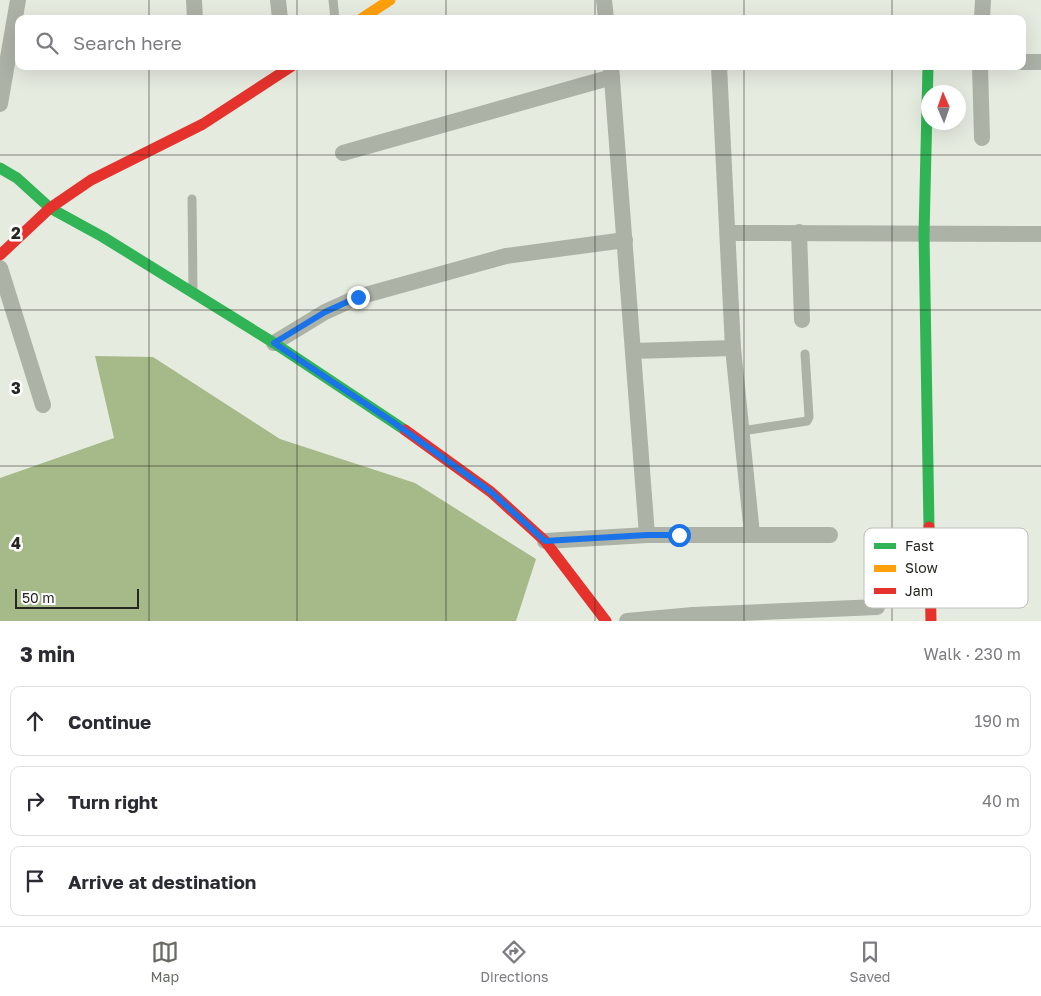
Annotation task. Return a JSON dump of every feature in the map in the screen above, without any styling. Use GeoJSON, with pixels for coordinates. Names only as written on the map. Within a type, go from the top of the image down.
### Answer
{"type":"FeatureCollection","features":[{"type":"Feature","properties":{"kind":"street"},"geometry":{"type":"LineString","coordinates":[[0,104],[3,67],[18,0]]}},
{"type":"Feature","properties":{"kind":"street"},"geometry":{"type":"LineString","coordinates":[[194,0],[195,15]]}},
{"type":"Feature","properties":{"kind":"street"},"geometry":{"type":"LineString","coordinates":[[278,0],[280,15]]}},
{"type":"Feature","properties":{"kind":"street"},"geometry":{"type":"LineString","coordinates":[[367,15],[390,0]]}},
{"type":"Feature","properties":{"kind":"street"},"geometry":{"type":"LineString","coordinates":[[604,0],[606,15]]}},
{"type":"Feature","properties":{"kind":"street"},"geometry":{"type":"LineString","coordinates":[[982,15],[983,0]]}},
{"type":"Feature","properties":{"kind":"street"},"geometry":{"type":"LineString","coordinates":[[1026,62],[1041,62]]}},
{"type":"Feature","properties":{"kind":"street"},"geometry":{"type":"LineString","coordinates":[[0,255],[50,208],[91,180],[203,124],[286,70]]}},
{"type":"Feature","properties":{"kind":"street"},"geometry":{"type":"LineString","coordinates":[[720,70],[732,348],[752,534]]}},
{"type":"Feature","properties":{"kind":"street"},"geometry":{"type":"LineString","coordinates":[[928,70],[924,234],[929,528]]}},
{"type":"Feature","properties":{"kind":"street"},"geometry":{"type":"LineString","coordinates":[[980,70],[982,138]]}},
{"type":"Feature","properties":{"kind":"street"},"geometry":{"type":"LineString","coordinates":[[343,153],[612,71],[647,535]]}},
{"type":"Feature","properties":{"kind":"street"},"geometry":{"type":"LineString","coordinates":[[0,168],[17,178],[50,208],[103,237],[274,343],[393,422],[491,492],[545,541],[606,621]]}},
{"type":"Feature","properties":{"kind":"street"},"geometry":{"type":"LineString","coordinates":[[799,232],[802,320]]}},
{"type":"Feature","properties":{"kind":"street"},"geometry":{"type":"LineString","coordinates":[[728,233],[1041,234]]}},
{"type":"Feature","properties":{"kind":"street"},"geometry":{"type":"LineString","coordinates":[[274,343],[325,312],[358,297],[506,256],[625,240]]}},
{"type":"Feature","properties":{"kind":"street"},"geometry":{"type":"LineString","coordinates":[[0,268],[42,405]]}},
{"type":"Feature","properties":{"kind":"street"},"geometry":{"type":"LineString","coordinates":[[633,351],[732,348]]}},
{"type":"Feature","properties":{"kind":"street"},"geometry":{"type":"LineString","coordinates":[[545,541],[647,535],[830,535]]}},
{"type":"Feature","properties":{"kind":"street"},"geometry":{"type":"LineString","coordinates":[[626,621],[693,615],[831,615],[871,608]]}},
{"type":"Feature","properties":{"kind":"street"},"geometry":{"type":"LineString","coordinates":[[931,608],[931,621]]}},
{"type":"Feature","properties":{"kind":"lane"},"geometry":{"type":"LineString","coordinates":[[333,0],[335,15]]}},
{"type":"Feature","properties":{"kind":"lane"},"geometry":{"type":"LineString","coordinates":[[192,198],[193,293]]}},
{"type":"Feature","properties":{"kind":"lane"},"geometry":{"type":"LineString","coordinates":[[742,431],[807,421],[809,417],[805,354]]}},
{"type":"Feature","properties":{"kind":"shaded area"},"geometry":{"type":"Polygon","coordinates":[[[95,356],[153,357],[280,439],[415,483],[536,559],[516,621],[0,621],[0,478],[114,438],[95,356]]]}},
{"type":"Feature","properties":{"kind":"traffic: fast"},"geometry":{"type":"LineString","coordinates":[[928,70],[924,234],[929,527]]}},
{"type":"Feature","properties":{"kind":"traffic: fast"},"geometry":{"type":"LineString","coordinates":[[0,168],[17,178],[50,208],[103,237],[274,343],[405,430]]}},
{"type":"Feature","properties":{"kind":"traffic: slow"},"geometry":{"type":"LineString","coordinates":[[367,15],[390,0]]}},
{"type":"Feature","properties":{"kind":"traffic: jam"},"geometry":{"type":"LineString","coordinates":[[0,255],[50,208],[91,180],[203,124],[286,70]]}},
{"type":"Feature","properties":{"kind":"traffic: jam"},"geometry":{"type":"LineString","coordinates":[[405,430],[491,492],[545,541],[606,621]]}},
{"type":"Feature","properties":{"kind":"traffic: jam"},"geometry":{"type":"LineString","coordinates":[[931,608],[931,621]]}},
{"type":"Feature","properties":{"kind":"route"},"geometry":{"type":"LineString","coordinates":[[358,297],[325,312],[274,343],[393,422],[491,492],[545,541],[679,535]]}}]}
